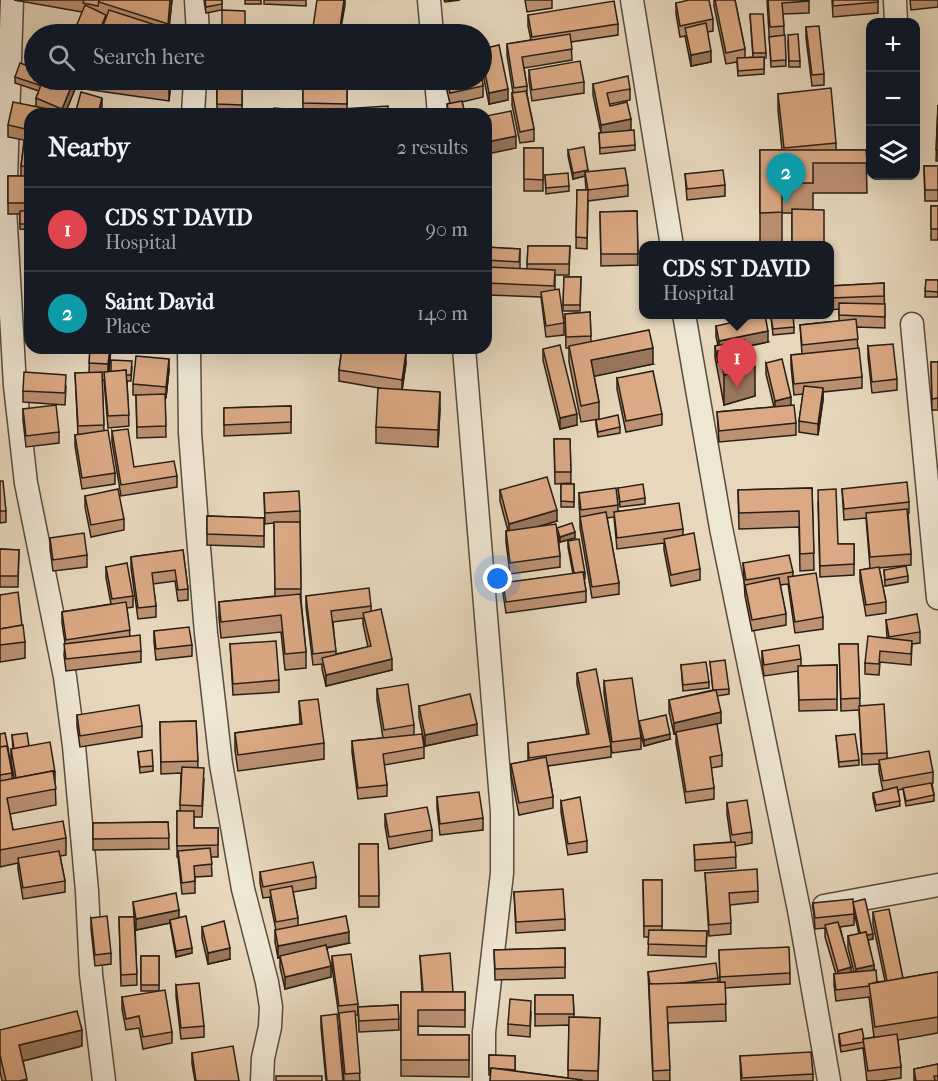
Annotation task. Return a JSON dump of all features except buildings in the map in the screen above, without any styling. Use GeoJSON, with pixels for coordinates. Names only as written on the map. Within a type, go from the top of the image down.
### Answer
{"type":"FeatureCollection","features":[{"type":"Feature","properties":{"kind":"street"},"geometry":{"type":"LineString","coordinates":[[12,0],[4,208],[15,387],[26,483],[58,643],[74,746],[87,891],[91,974],[104,1081]]}},
{"type":"Feature","properties":{"kind":"street"},"geometry":{"type":"LineString","coordinates":[[196,0],[197,24]]}},
{"type":"Feature","properties":{"kind":"street"},"geometry":{"type":"LineString","coordinates":[[429,0],[431,24]]}},
{"type":"Feature","properties":{"kind":"street"},"geometry":{"type":"LineString","coordinates":[[632,0],[671,241]]}},
{"type":"Feature","properties":{"kind":"street"},"geometry":{"type":"LineString","coordinates":[[896,0],[896,18]]}},
{"type":"Feature","properties":{"kind":"street"},"geometry":{"type":"LineString","coordinates":[[194,108],[195,90]]}},
{"type":"Feature","properties":{"kind":"street"},"geometry":{"type":"LineString","coordinates":[[437,90],[439,108]]}},
{"type":"Feature","properties":{"kind":"street"},"geometry":{"type":"LineString","coordinates":[[685,319],[721,528],[799,910],[829,1081]]}},
{"type":"Feature","properties":{"kind":"street"},"geometry":{"type":"LineString","coordinates":[[912,324],[938,598]]}},
{"type":"Feature","properties":{"kind":"street"},"geometry":{"type":"LineString","coordinates":[[189,354],[190,433],[194,490],[206,633],[221,764],[243,889],[267,982],[271,1008],[270,1027],[263,1058],[262,1081]]}},
{"type":"Feature","properties":{"kind":"street"},"geometry":{"type":"LineString","coordinates":[[464,354],[502,812],[502,873],[484,1032],[484,1081]]}},
{"type":"Feature","properties":{"kind":"street"},"geometry":{"type":"LineString","coordinates":[[799,910],[938,885]]}},
{"type":"Feature","properties":{"kind":"place","name":"Saint David"},"geometry":{"type":"Point","coordinates":[786,203]}},
{"type":"Feature","properties":{"kind":"place","name":"CDS ST DAVID"},"geometry":{"type":"Point","coordinates":[737,388]}}]}
